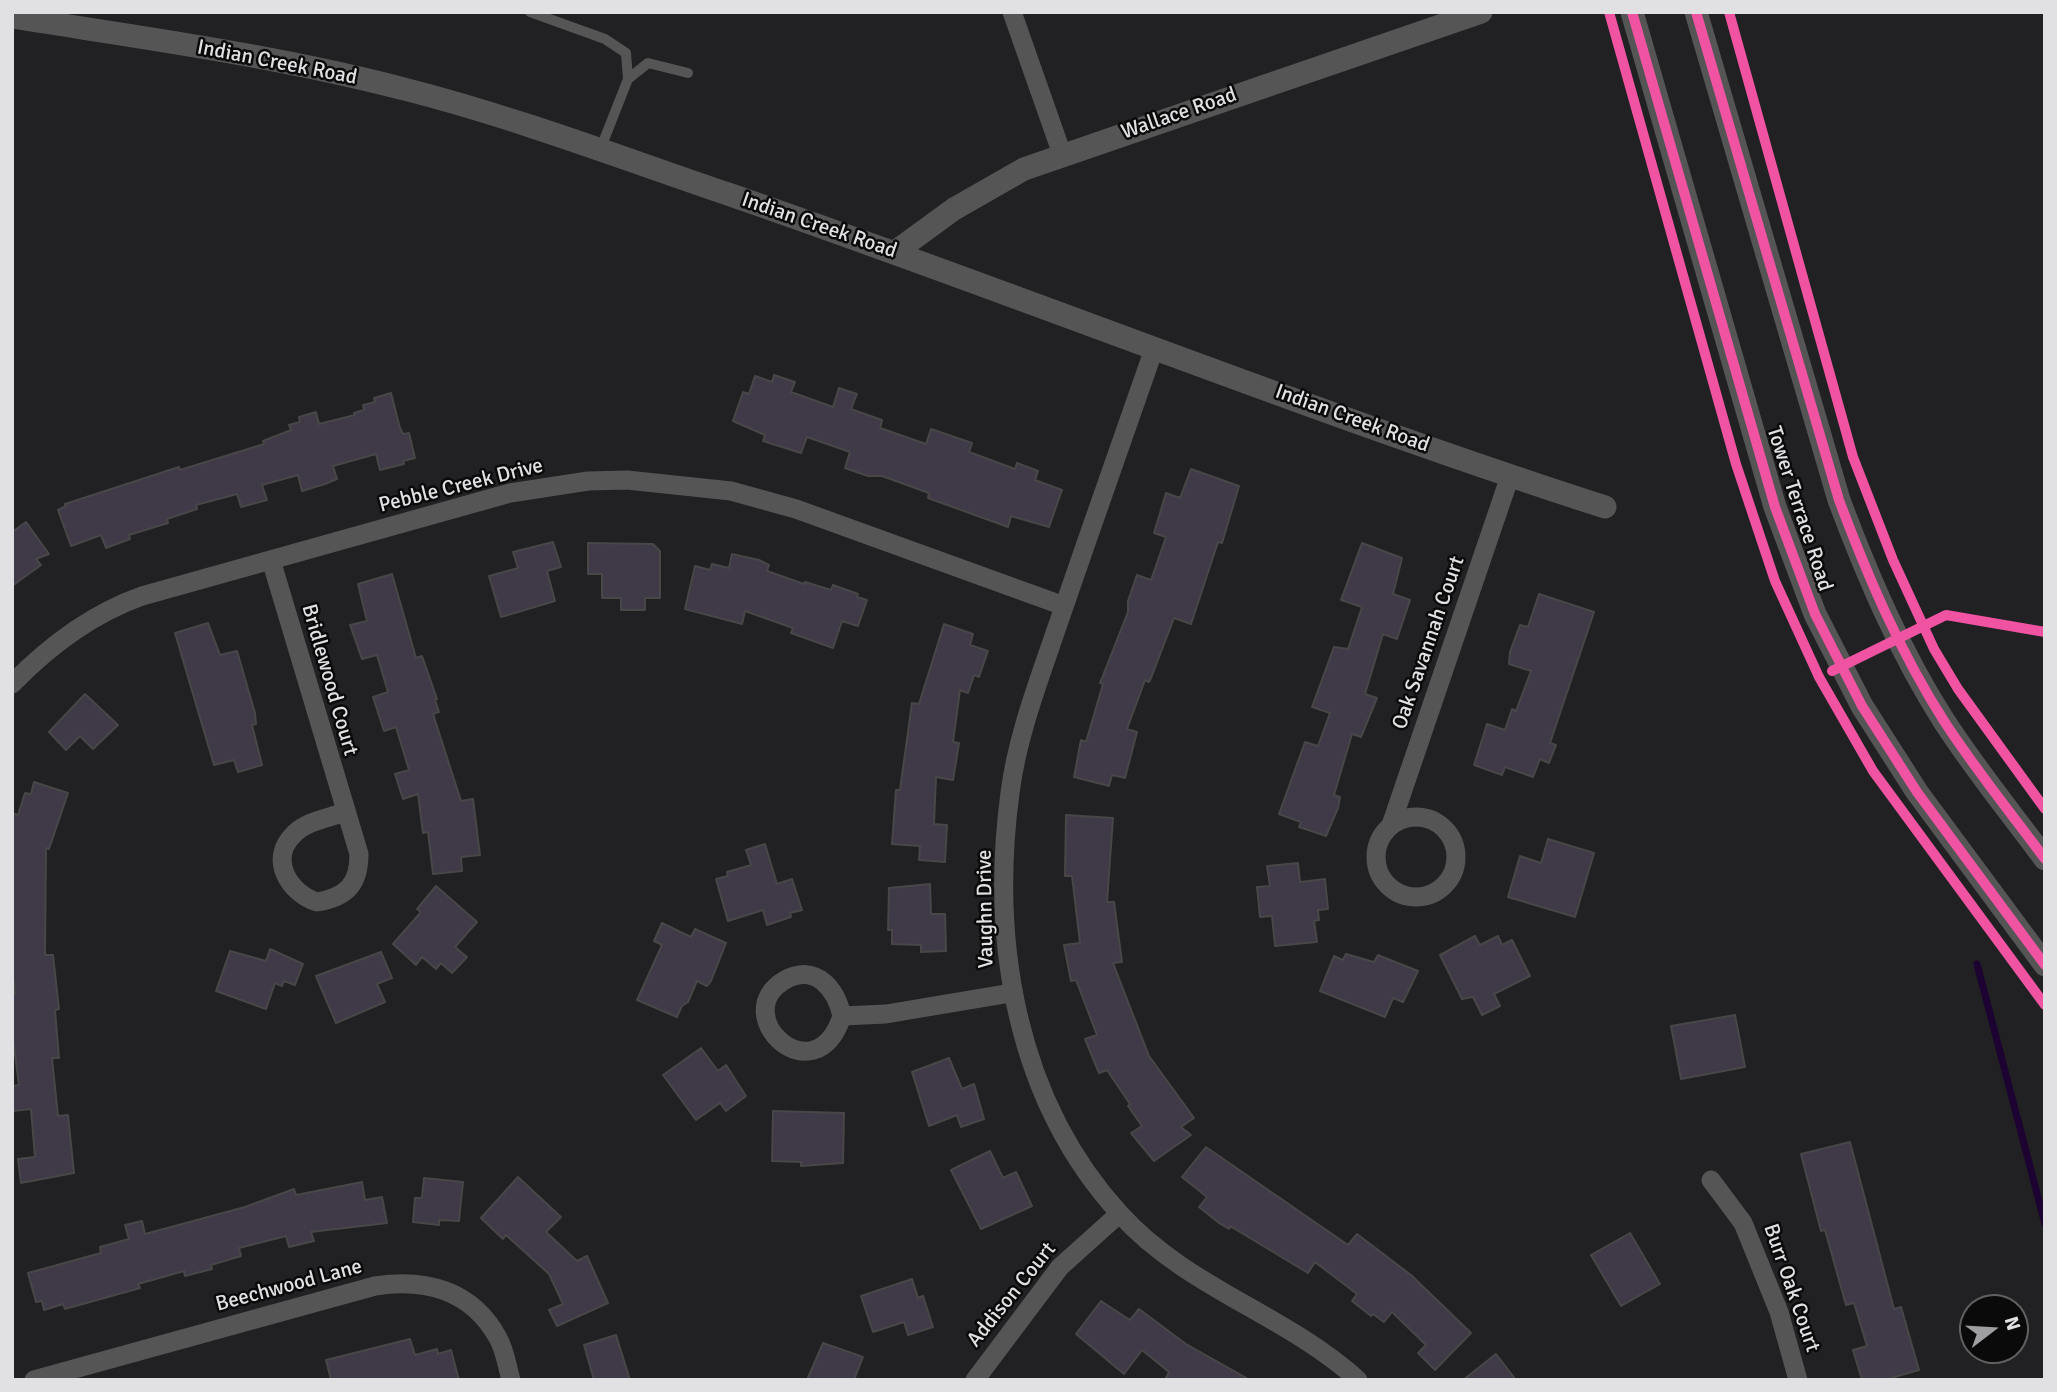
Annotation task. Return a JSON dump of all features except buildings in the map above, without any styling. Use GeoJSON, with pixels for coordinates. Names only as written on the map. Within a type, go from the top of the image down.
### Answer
{"type":"FeatureCollection","features":[{"type":"Feature","properties":{"kind":"street"},"geometry":{"type":"LineString","coordinates":[[1012,12],[1062,154]]}},
{"type":"Feature","properties":{"kind":"street","name":"Wallace Road"},"geometry":{"type":"LineString","coordinates":[[895,252],[954,209],[1024,170],[1062,154],[1480,12]]}},
{"type":"Feature","properties":{"kind":"street","name":"Tower Terrace Road"},"geometry":{"type":"LineString","coordinates":[[1632,12],[1775,507],[1815,614],[1862,706],[1917,792],[2045,965]]}},
{"type":"Feature","properties":{"kind":"street","name":"Tower Terrace Road"},"geometry":{"type":"LineString","coordinates":[[1696,12],[1835,487],[1859,553],[1899,642],[1939,713],[2045,859]]}},
{"type":"Feature","properties":{"kind":"street","name":"Indian Creek Road"},"geometry":{"type":"LineString","coordinates":[[12,17],[249,55],[408,90],[600,150],[895,252],[1154,349],[1510,476],[1605,507]]}},
{"type":"Feature","properties":{"kind":"street","name":"Vaughn Drive"},"geometry":{"type":"LineString","coordinates":[[1154,349],[1026,721],[1010,793],[1004,890],[1005,941],[1011,993],[1025,1047],[1044,1098],[1078,1159],[1119,1214],[1158,1250],[1202,1282],[1293,1331],[1358,1380]]}},
{"type":"Feature","properties":{"kind":"street","name":"Oak Savannah Court"},"geometry":{"type":"LineString","coordinates":[[1391,825],[1416,816],[1441,825],[1455,848],[1456,861],[1444,885],[1421,897],[1396,892],[1378,872],[1375,859],[1377,846],[1391,825],[1510,476]]}},
{"type":"Feature","properties":{"kind":"street","name":"Pebble Creek Drive"},"geometry":{"type":"LineString","coordinates":[[12,684],[37,658],[71,631],[123,603],[510,493],[588,481],[664,482],[731,491],[796,509],[1064,606]]}},
{"type":"Feature","properties":{"kind":"street","name":"Bridlewood Court"},"geometry":{"type":"LineString","coordinates":[[271,559],[359,854],[354,883],[347,892],[328,900],[307,899],[298,894],[286,880],[282,861],[284,850],[294,834],[301,829],[345,812]]}},
{"type":"Feature","properties":{"kind":"street"},"geometry":{"type":"LineString","coordinates":[[842,1016],[886,1014],[1011,993]]}},
{"type":"Feature","properties":{"kind":"street","name":"Burr Oak Court"},"geometry":{"type":"LineString","coordinates":[[1711,1180],[1743,1223],[1779,1312],[1798,1380]]}},
{"type":"Feature","properties":{"kind":"street","name":"Addison Court"},"geometry":{"type":"LineString","coordinates":[[975,1380],[1060,1267],[1119,1214]]}},
{"type":"Feature","properties":{"kind":"street","name":"Beechwood Lane"},"geometry":{"type":"LineString","coordinates":[[34,1380],[375,1286],[402,1282],[426,1283],[447,1291],[485,1318],[499,1339],[511,1380]]}},
{"type":"Feature","properties":{"kind":"lane"},"geometry":{"type":"LineString","coordinates":[[530,12],[605,39],[626,53],[628,79],[600,150]]}},
{"type":"Feature","properties":{"kind":"lane"},"geometry":{"type":"LineString","coordinates":[[628,79],[648,63],[688,73]]}},
{"type":"Feature","properties":{"kind":"waterway"},"geometry":{"type":"LineString","coordinates":[[1977,964],[2045,1224]]}},
{"type":"Feature","properties":{"kind":"cycle path"},"geometry":{"type":"LineString","coordinates":[[1609,12],[1736,464],[1775,581],[1819,677],[1873,771],[2045,1005]]}},
{"type":"Feature","properties":{"kind":"cycle path"},"geometry":{"type":"LineString","coordinates":[[1632,12],[1775,507],[1815,614],[1862,706],[1917,792],[2045,965]]}},
{"type":"Feature","properties":{"kind":"cycle path"},"geometry":{"type":"LineString","coordinates":[[1696,12],[1839,500],[1861,557],[1899,641],[1928,695],[1968,756],[2045,859]]}},
{"type":"Feature","properties":{"kind":"cycle path"},"geometry":{"type":"LineString","coordinates":[[1729,12],[1853,457],[1893,560],[1934,649],[1958,689],[2045,809]]}},
{"type":"Feature","properties":{"kind":"cycle path"},"geometry":{"type":"LineString","coordinates":[[1832,671],[1946,615],[2045,632]]}}]}
